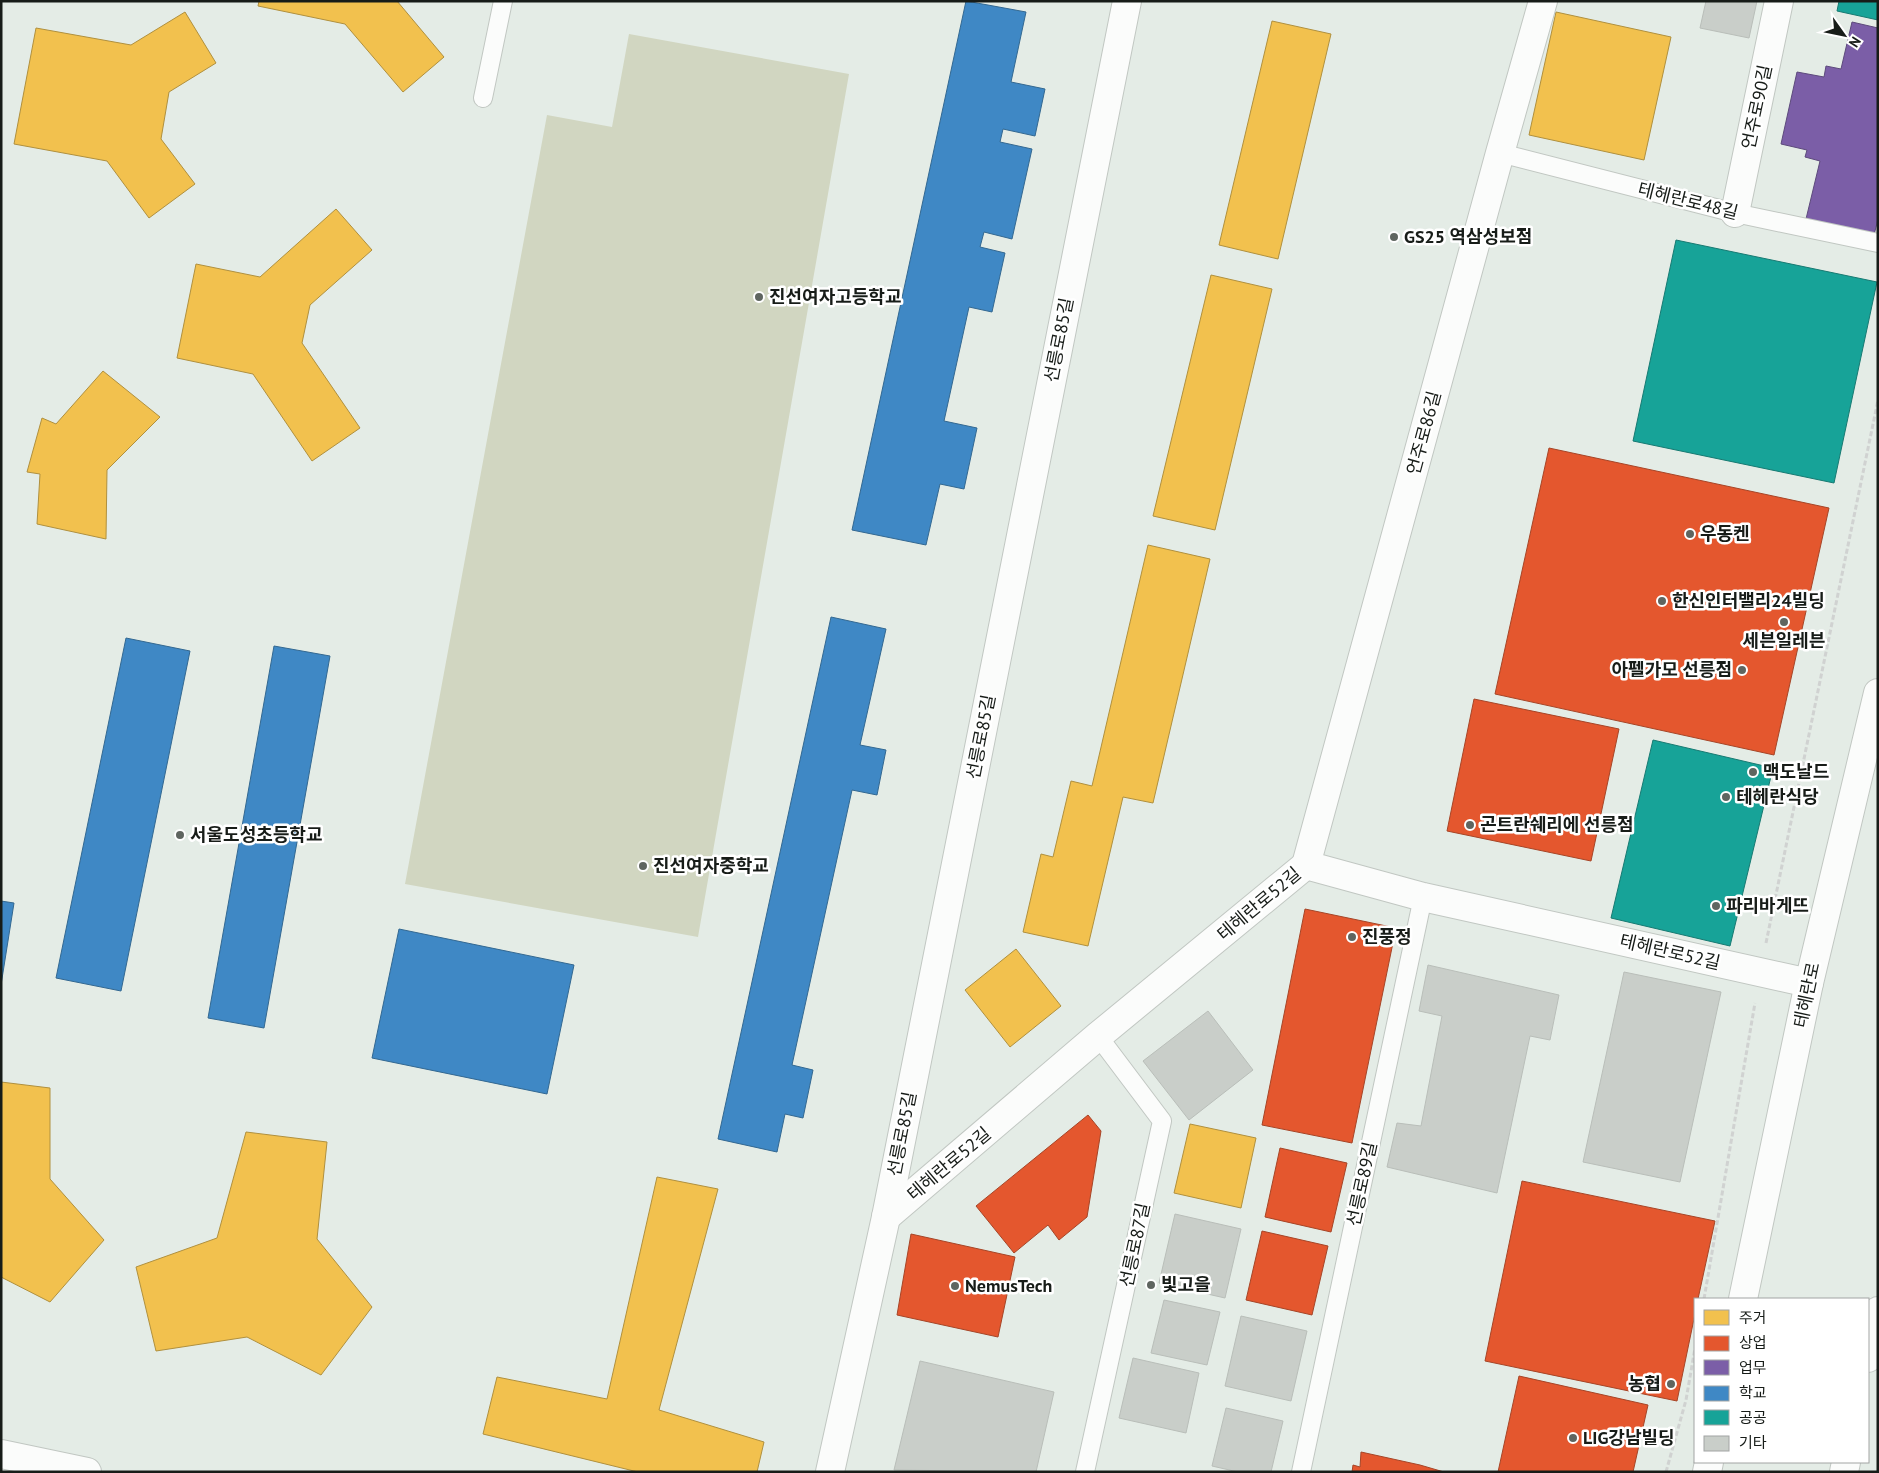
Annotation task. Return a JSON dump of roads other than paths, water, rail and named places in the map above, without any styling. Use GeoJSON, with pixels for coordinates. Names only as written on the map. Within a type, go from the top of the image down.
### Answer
{"type":"FeatureCollection","features":[{"type":"Feature","properties":{"kind":"street","name":"선릉로85길"},"geometry":{"type":"LineString","coordinates":[[830,1472],[886,1217],[1127,1]]}},
{"type":"Feature","properties":{"kind":"street","name":"언주로86길"},"geometry":{"type":"LineString","coordinates":[[1306,865],[1543,1]]}},
{"type":"Feature","properties":{"kind":"street","name":"언주로90길"},"geometry":{"type":"LineString","coordinates":[[1735,213],[1778,1]]}},
{"type":"Feature","properties":{"kind":"street","name":"테헤란로"},"geometry":{"type":"LineString","coordinates":[[1743,1298],[1809,984],[1878,693]]}},
{"type":"Feature","properties":{"kind":"street","name":"테헤란로52길"},"geometry":{"type":"LineString","coordinates":[[886,1217],[1098,1036],[1306,865],[1422,897],[1809,984]]}},
{"type":"Feature","properties":{"kind":"street"},"geometry":{"type":"LineString","coordinates":[[1869,1353],[1878,1311]]}},
{"type":"Feature","properties":{"kind":"street"},"geometry":{"type":"LineString","coordinates":[[1,1454],[87,1472]]}},
{"type":"Feature","properties":{"kind":"lane"},"geometry":{"type":"LineString","coordinates":[[483,98],[503,1]]}},
{"type":"Feature","properties":{"kind":"lane","name":"테헤란로48길"},"geometry":{"type":"LineString","coordinates":[[1500,153],[1735,213],[1878,243]]}},
{"type":"Feature","properties":{"kind":"lane","name":"선릉로89길"},"geometry":{"type":"LineString","coordinates":[[1301,1472],[1422,897]]}},
{"type":"Feature","properties":{"kind":"lane","name":"선릉로87길"},"geometry":{"type":"LineString","coordinates":[[1085,1472],[1162,1121],[1098,1036]]}},
{"type":"Feature","properties":{"kind":"place","name":"GS25 역삼성보점"},"geometry":{"type":"Point","coordinates":[1394,237]}},
{"type":"Feature","properties":{"kind":"place","name":"진선여자고등학교"},"geometry":{"type":"Point","coordinates":[759,297]}},
{"type":"Feature","properties":{"kind":"place","name":"우동켄"},"geometry":{"type":"Point","coordinates":[1690,534]}},
{"type":"Feature","properties":{"kind":"place","name":"한신인터밸리24빌딩"},"geometry":{"type":"Point","coordinates":[1662,601]}},
{"type":"Feature","properties":{"kind":"place","name":"세븐일레븐"},"geometry":{"type":"Point","coordinates":[1784,622]}},
{"type":"Feature","properties":{"kind":"place","name":"아펠가모 선릉점"},"geometry":{"type":"Point","coordinates":[1742,670]}},
{"type":"Feature","properties":{"kind":"place","name":"맥도날드"},"geometry":{"type":"Point","coordinates":[1753,772]}},
{"type":"Feature","properties":{"kind":"place","name":"테헤란식당"},"geometry":{"type":"Point","coordinates":[1726,797]}},
{"type":"Feature","properties":{"kind":"place","name":"곤트란쉐리에 선릉점"},"geometry":{"type":"Point","coordinates":[1470,825]}},
{"type":"Feature","properties":{"kind":"place","name":"서울도성초등학교"},"geometry":{"type":"Point","coordinates":[180,835]}},
{"type":"Feature","properties":{"kind":"place","name":"진선여자중학교"},"geometry":{"type":"Point","coordinates":[643,866]}},
{"type":"Feature","properties":{"kind":"place","name":"파리바게뜨"},"geometry":{"type":"Point","coordinates":[1716,906]}},
{"type":"Feature","properties":{"kind":"place","name":"진풍정"},"geometry":{"type":"Point","coordinates":[1352,937]}},
{"type":"Feature","properties":{"kind":"place","name":"빛고을"},"geometry":{"type":"Point","coordinates":[1151,1285]}},
{"type":"Feature","properties":{"kind":"place","name":"NemusTech"},"geometry":{"type":"Point","coordinates":[955,1286]}},
{"type":"Feature","properties":{"kind":"place","name":"농협"},"geometry":{"type":"Point","coordinates":[1671,1384]}},
{"type":"Feature","properties":{"kind":"place","name":"LIG강남빌딩"},"geometry":{"type":"Point","coordinates":[1573,1438]}}]}
